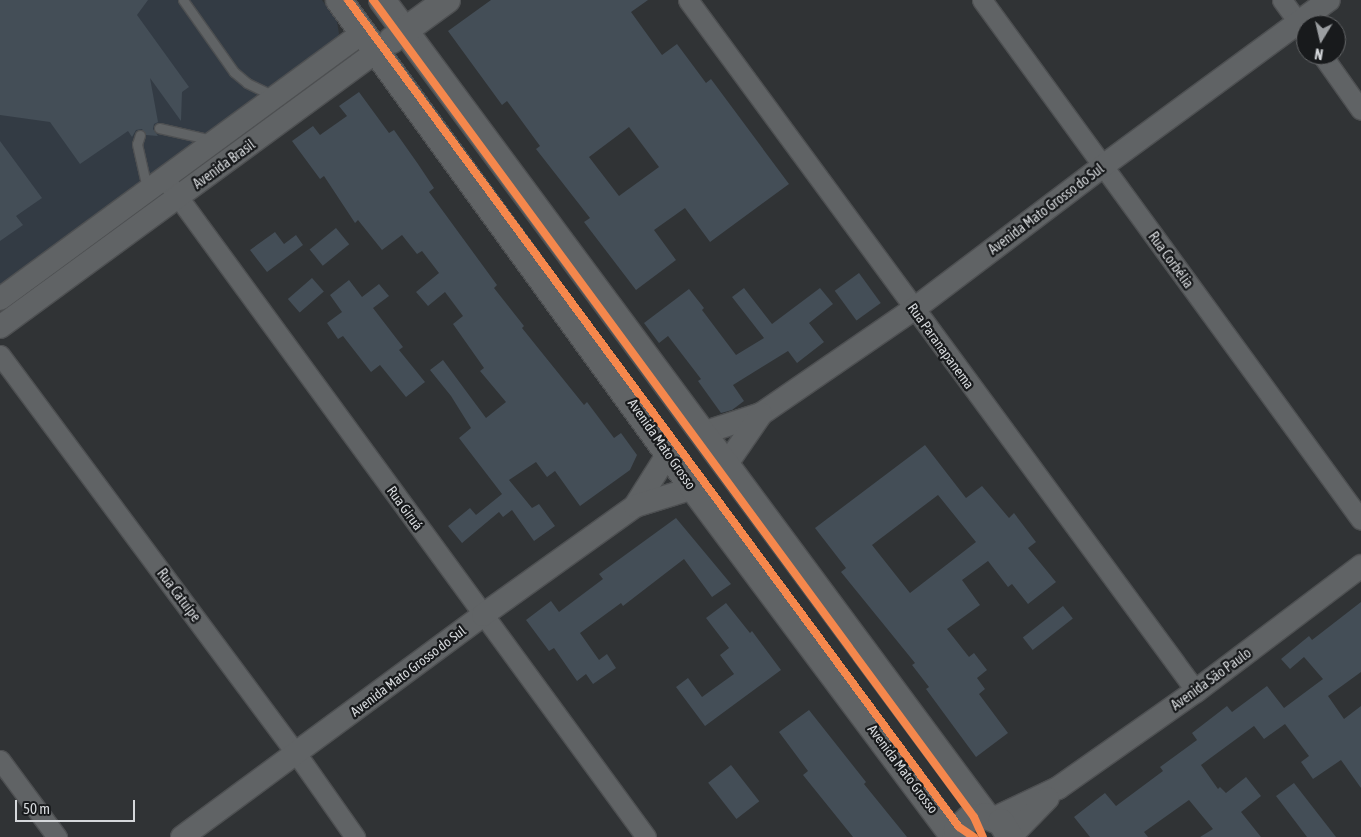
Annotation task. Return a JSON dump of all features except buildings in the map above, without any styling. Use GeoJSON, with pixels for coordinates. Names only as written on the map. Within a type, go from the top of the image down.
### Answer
{"type":"FeatureCollection","features":[{"type":"Feature","properties":{"kind":"main road","name":"Avenida Mato Grosso"},"geometry":{"type":"LineString","coordinates":[[339,0],[669,452],[693,488],[954,837]]}},
{"type":"Feature","properties":{"kind":"main road","name":"Avenida Brasil"},"geometry":{"type":"LineString","coordinates":[[370,41],[396,11],[447,0]]}},
{"type":"Feature","properties":{"kind":"main road"},"geometry":{"type":"LineString","coordinates":[[396,11],[726,465],[1000,827]]}},
{"type":"Feature","properties":{"kind":"main road"},"geometry":{"type":"LineString","coordinates":[[954,837],[957,830],[969,819],[1000,827]]}},
{"type":"Feature","properties":{"kind":"street","name":"Rua Paranapanema"},"geometry":{"type":"LineString","coordinates":[[688,0],[1196,691]]}},
{"type":"Feature","properties":{"kind":"street","name":"Rua Corbélia"},"geometry":{"type":"LineString","coordinates":[[982,0],[1361,520]]}},
{"type":"Feature","properties":{"kind":"street"},"geometry":{"type":"LineString","coordinates":[[1282,0],[1296,20]]}},
{"type":"Feature","properties":{"kind":"street","name":"Avenida Mato Grosso do Sul"},"geometry":{"type":"LineString","coordinates":[[1315,15],[1329,0]]}},
{"type":"Feature","properties":{"kind":"street","name":"Avenida Mato Grosso do Sul"},"geometry":{"type":"LineString","coordinates":[[761,414],[914,309],[1103,166],[1296,32]]}},
{"type":"Feature","properties":{"kind":"street","name":"Avenida Brasil"},"geometry":{"type":"LineString","coordinates":[[0,299],[274,96],[370,41]]}},
{"type":"Feature","properties":{"kind":"street","name":"Avenida Brasil"},"geometry":{"type":"LineString","coordinates":[[0,327],[178,197],[370,41]]}},
{"type":"Feature","properties":{"kind":"street"},"geometry":{"type":"LineString","coordinates":[[1329,65],[1361,110]]}},
{"type":"Feature","properties":{"kind":"street","name":"Rua Giruá"},"geometry":{"type":"LineString","coordinates":[[156,185],[178,197],[646,837]]}},
{"type":"Feature","properties":{"kind":"street","name":"Rua Catuípe"},"geometry":{"type":"LineString","coordinates":[[0,355],[296,753],[356,837]]}},
{"type":"Feature","properties":{"kind":"street"},"geometry":{"type":"LineString","coordinates":[[703,433],[761,414]]}},
{"type":"Feature","properties":{"kind":"street"},"geometry":{"type":"LineString","coordinates":[[726,465],[761,414]]}},
{"type":"Feature","properties":{"kind":"street"},"geometry":{"type":"LineString","coordinates":[[635,506],[669,452]]}},
{"type":"Feature","properties":{"kind":"street"},"geometry":{"type":"LineString","coordinates":[[635,506],[693,488]]}},
{"type":"Feature","properties":{"kind":"street","name":"Avenida Mato Grosso do Sul"},"geometry":{"type":"LineString","coordinates":[[182,837],[483,615],[635,506]]}},
{"type":"Feature","properties":{"kind":"street","name":"Avenida São Paulo"},"geometry":{"type":"LineString","coordinates":[[1000,827],[1196,691],[1361,566]]}},
{"type":"Feature","properties":{"kind":"street"},"geometry":{"type":"LineString","coordinates":[[0,760],[57,837]]}},
{"type":"Feature","properties":{"kind":"lane"},"geometry":{"type":"LineString","coordinates":[[183,0],[234,72],[247,83],[274,96]]}},
{"type":"Feature","properties":{"kind":"lane"},"geometry":{"type":"LineString","coordinates":[[159,128],[214,140]]}},
{"type":"Feature","properties":{"kind":"lane"},"geometry":{"type":"LineString","coordinates":[[140,135],[138,144],[156,185]]}},
{"type":"Feature","properties":{"kind":"shaded area"},"geometry":{"type":"Polygon","coordinates":[[[0,0],[322,0],[337,21],[339,34],[337,39],[0,289],[0,0]]]}},
{"type":"Feature","properties":{"kind":"cycle path"},"geometry":{"type":"LineString","coordinates":[[348,0],[959,827],[974,837]]}},
{"type":"Feature","properties":{"kind":"cycle path"},"geometry":{"type":"LineString","coordinates":[[373,0],[974,817],[983,837]]}}]}
